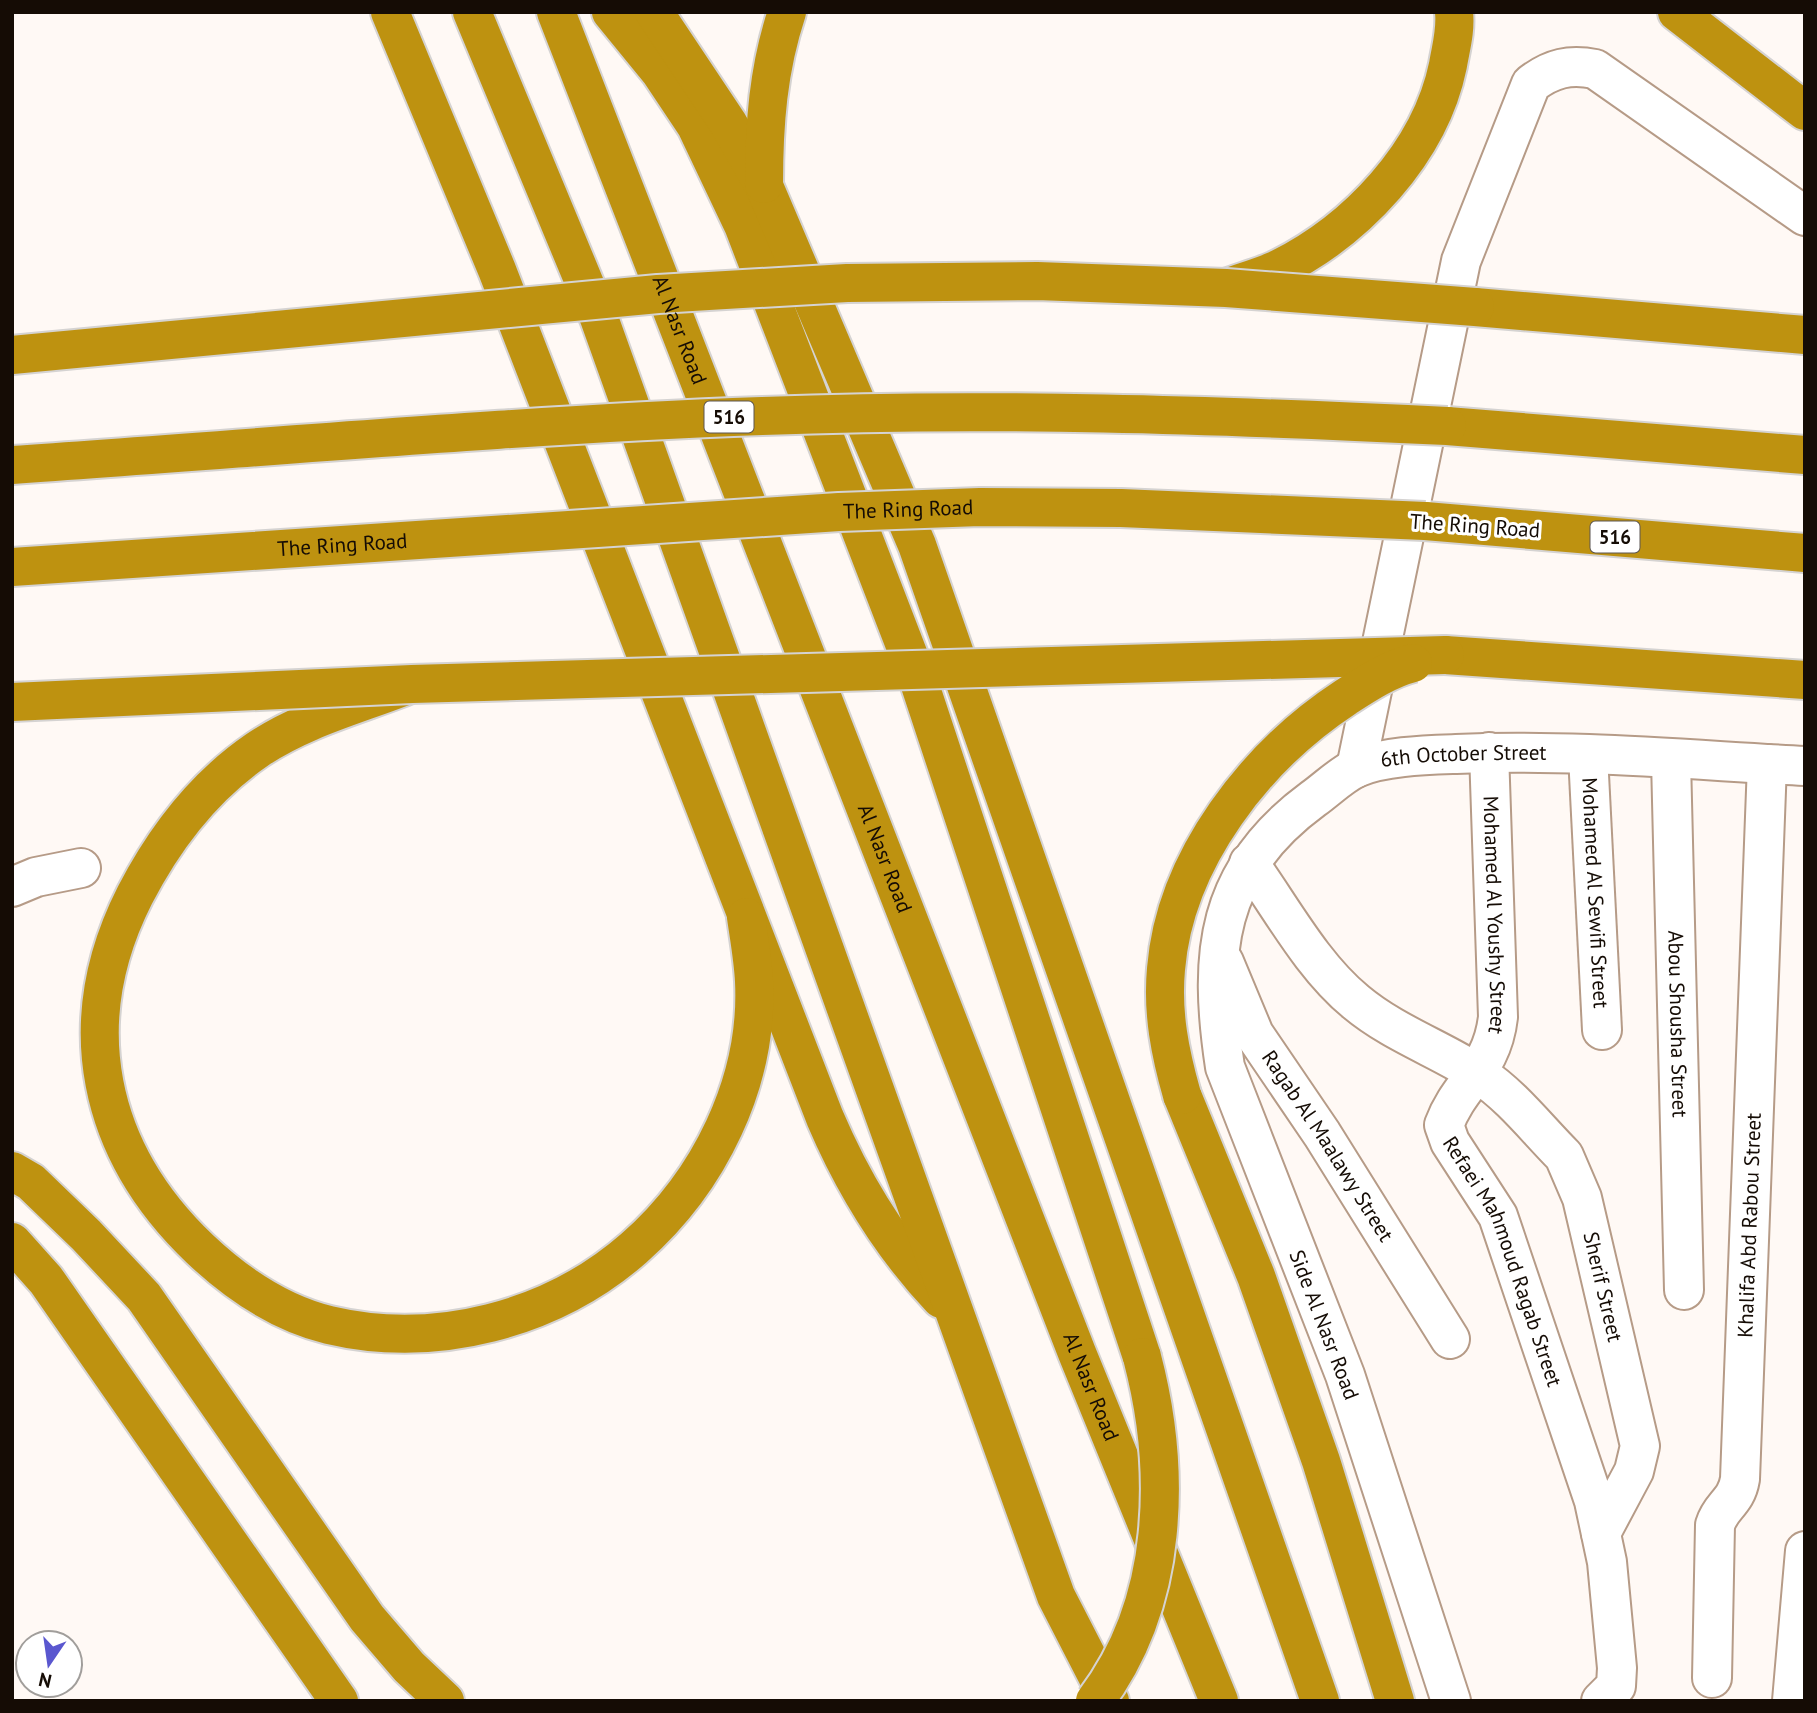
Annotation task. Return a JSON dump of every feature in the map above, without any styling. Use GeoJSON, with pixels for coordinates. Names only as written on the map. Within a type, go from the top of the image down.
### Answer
{"type":"FeatureCollection","features":[{"type":"Feature","properties":{"kind":"highway"},"geometry":{"type":"LineString","coordinates":[[390,12],[502,283],[843,1161],[892,1241],[953,1311]]}},
{"type":"Feature","properties":{"kind":"highway"},"geometry":{"type":"LineString","coordinates":[[472,12],[599,318],[1056,1596],[1110,1701]]}},
{"type":"Feature","properties":{"kind":"highway","name":"Al Nasr Road"},"geometry":{"type":"LineString","coordinates":[[556,12],[1077,1353],[1219,1701]]}},
{"type":"Feature","properties":{"kind":"highway"},"geometry":{"type":"LineString","coordinates":[[611,12],[660,72],[696,126],[743,225],[919,682],[1142,1357],[1154,1402],[1160,1449],[1161,1497],[1157,1538],[1138,1619],[1123,1657],[1095,1701]]}},
{"type":"Feature","properties":{"kind":"highway"},"geometry":{"type":"LineString","coordinates":[[654,12],[728,123],[764,186],[917,545],[1320,1701]]}},
{"type":"Feature","properties":{"kind":"highway"},"geometry":{"type":"LineString","coordinates":[[764,186],[768,84],[787,12]]}},
{"type":"Feature","properties":{"kind":"highway"},"geometry":{"type":"LineString","coordinates":[[1226,288],[1276,270],[1312,249],[1347,223],[1378,193],[1405,160],[1441,98],[1455,28],[1454,12]]}},
{"type":"Feature","properties":{"kind":"highway"},"geometry":{"type":"LineString","coordinates":[[1677,12],[1805,111]]}},
{"type":"Feature","properties":{"kind":"highway"},"geometry":{"type":"LineString","coordinates":[[12,355],[658,294],[820,285],[1037,281],[1226,288],[1805,335]]}},
{"type":"Feature","properties":{"kind":"highway","name":"516"},"geometry":{"type":"LineString","coordinates":[[12,465],[774,415],[989,411],[1141,412],[1447,426],[1805,455]]}},
{"type":"Feature","properties":{"kind":"highway","name":"The Ring Road"},"geometry":{"type":"LineString","coordinates":[[12,567],[839,512],[980,507],[1121,508],[1424,521],[1805,553]]}},
{"type":"Feature","properties":{"kind":"highway"},"geometry":{"type":"LineString","coordinates":[[1395,1701],[1321,1461],[1284,1355],[1256,1276],[1182,1095],[1167,1032],[1166,968],[1173,926],[1187,885],[1207,845],[1259,773],[1308,725],[1364,685],[1404,666],[1446,655]]}},
{"type":"Feature","properties":{"kind":"highway"},"geometry":{"type":"LineString","coordinates":[[12,702],[412,684],[1446,655],[1805,680]]}},
{"type":"Feature","properties":{"kind":"highway"},"geometry":{"type":"LineString","coordinates":[[412,684],[306,724],[258,749],[216,783],[179,822],[149,867],[125,915],[108,961],[99,1009],[99,1057],[107,1105],[125,1151],[151,1192],[186,1236],[227,1275],[274,1304],[326,1324],[380,1334],[436,1334],[491,1323],[553,1301],[611,1268],[661,1225],[702,1173],[731,1113],[750,1050],[754,984],[746,917]]}},
{"type":"Feature","properties":{"kind":"highway"},"geometry":{"type":"LineString","coordinates":[[12,1171],[31,1182],[86,1234],[144,1297],[367,1618],[409,1667],[444,1701]]}},
{"type":"Feature","properties":{"kind":"highway"},"geometry":{"type":"LineString","coordinates":[[12,1242],[46,1280],[339,1701]]}},
{"type":"Feature","properties":{"kind":"street"},"geometry":{"type":"LineString","coordinates":[[1356,768],[1461,261],[1531,84],[1558,68],[1570,66],[1595,69],[1805,216]]}},
{"type":"Feature","properties":{"kind":"street","name":"6th October Street"},"geometry":{"type":"LineString","coordinates":[[1218,947],[1229,900],[1249,863],[1291,816],[1356,768],[1415,755],[1489,752],[1805,766]]}},
{"type":"Feature","properties":{"kind":"street","name":"Mohamed Al Youshy Street"},"geometry":{"type":"LineString","coordinates":[[1477,1072],[1489,1056],[1498,1017],[1489,752]]}},
{"type":"Feature","properties":{"kind":"street","name":"Mohamed Al Sewifi Street"},"geometry":{"type":"LineString","coordinates":[[1588,755],[1602,1030]]}},
{"type":"Feature","properties":{"kind":"street","name":"Abou Shousha Street"},"geometry":{"type":"LineString","coordinates":[[1671,760],[1684,1290]]}},
{"type":"Feature","properties":{"kind":"street","name":"Khalifa Abd Rabou Street"},"geometry":{"type":"LineString","coordinates":[[1712,1678],[1715,1525],[1722,1510],[1736,1497],[1740,1479],[1767,764]]}},
{"type":"Feature","properties":{"kind":"street"},"geometry":{"type":"LineString","coordinates":[[1249,863],[1328,975],[1355,1002],[1381,1021],[1477,1072]]}},
{"type":"Feature","properties":{"kind":"street"},"geometry":{"type":"LineString","coordinates":[[12,887],[36,877],[81,868]]}},
{"type":"Feature","properties":{"kind":"street","name":"Ragab Al Maalawy Street"},"geometry":{"type":"LineString","coordinates":[[1218,947],[1254,1034],[1322,1134],[1450,1339]]}},
{"type":"Feature","properties":{"kind":"street","name":"Side Al Nasr Road"},"geometry":{"type":"LineString","coordinates":[[1218,947],[1217,1016],[1225,1067],[1345,1375],[1451,1701]]}},
{"type":"Feature","properties":{"kind":"street","name":"Refaei Mahmoud Ragab Street"},"geometry":{"type":"LineString","coordinates":[[1477,1072],[1447,1116],[1445,1134],[1498,1216],[1594,1500],[1601,1533],[1617,1668],[1608,1694]]}},
{"type":"Feature","properties":{"kind":"street","name":"Sherif Street"},"geometry":{"type":"LineString","coordinates":[[1477,1072],[1498,1088],[1564,1156],[1581,1198],[1640,1446],[1634,1471],[1601,1533]]}},
{"type":"Feature","properties":{"kind":"street"},"geometry":{"type":"LineString","coordinates":[[1792,1701],[1805,1551]]}}]}
